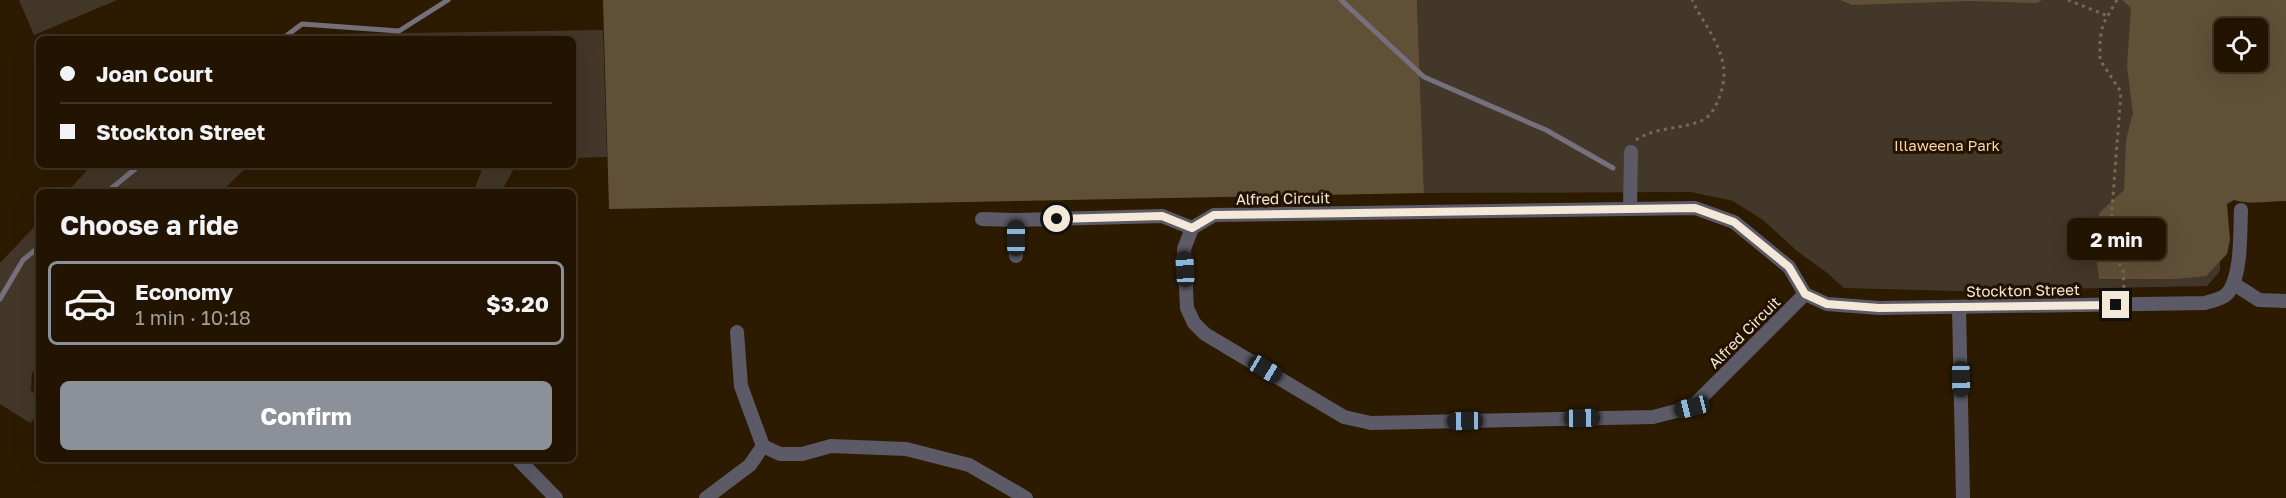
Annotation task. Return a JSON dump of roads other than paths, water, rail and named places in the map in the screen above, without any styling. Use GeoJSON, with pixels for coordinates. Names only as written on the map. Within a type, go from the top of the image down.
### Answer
{"type":"FeatureCollection","features":[{"type":"Feature","properties":{"kind":"street"},"geometry":{"type":"LineString","coordinates":[[1630,208],[1631,148]]}},
{"type":"Feature","properties":{"kind":"street","name":"Alfred Circuit"},"geometry":{"type":"LineString","coordinates":[[1630,208],[1695,208],[1734,222],[1789,267],[1805,294],[1692,407],[1653,417],[1371,423],[1344,417],[1205,334],[1194,323],[1187,308],[1184,249],[1192,228],[1214,215],[1630,208]]}},
{"type":"Feature","properties":{"kind":"street"},"geometry":{"type":"LineString","coordinates":[[2241,210],[2234,284],[2259,300],[2286,301]]}},
{"type":"Feature","properties":{"kind":"street"},"geometry":{"type":"LineString","coordinates":[[982,219],[1162,216],[1192,228]]}},
{"type":"Feature","properties":{"kind":"street"},"geometry":{"type":"LineString","coordinates":[[1016,220],[1016,256]]}},
{"type":"Feature","properties":{"kind":"street","name":"Stockton Street"},"geometry":{"type":"LineString","coordinates":[[1963,498],[1959,308],[2205,303],[2226,296],[2234,284]]}},
{"type":"Feature","properties":{"kind":"street"},"geometry":{"type":"LineString","coordinates":[[1805,294],[1827,304],[1837,305],[1879,308],[1959,308]]}},
{"type":"Feature","properties":{"kind":"street"},"geometry":{"type":"LineString","coordinates":[[737,332],[741,386],[763,446],[780,454],[802,454],[831,446],[906,449],[969,465],[1026,498]]}},
{"type":"Feature","properties":{"kind":"street"},"geometry":{"type":"LineString","coordinates":[[706,498],[750,465],[763,446]]}},
{"type":"Feature","properties":{"kind":"street"},"geometry":{"type":"LineString","coordinates":[[521,462],[556,498]]}},
{"type":"Feature","properties":{"kind":"waterway"},"geometry":{"type":"LineString","coordinates":[[286,36],[302,24],[399,31],[448,0]]}},
{"type":"Feature","properties":{"kind":"waterway"},"geometry":{"type":"LineString","coordinates":[[1341,0],[1424,77],[1546,130],[1613,168]]}},
{"type":"Feature","properties":{"kind":"waterway"},"geometry":{"type":"LineString","coordinates":[[111,189],[136,168]]}},
{"type":"Feature","properties":{"kind":"waterway"},"geometry":{"type":"LineString","coordinates":[[0,299],[23,260],[36,249]]}},
{"type":"Feature","properties":{"kind":"park label","name":"Illaweena Park"},"geometry":{"type":"Point","coordinates":[1947,145]}}]}
